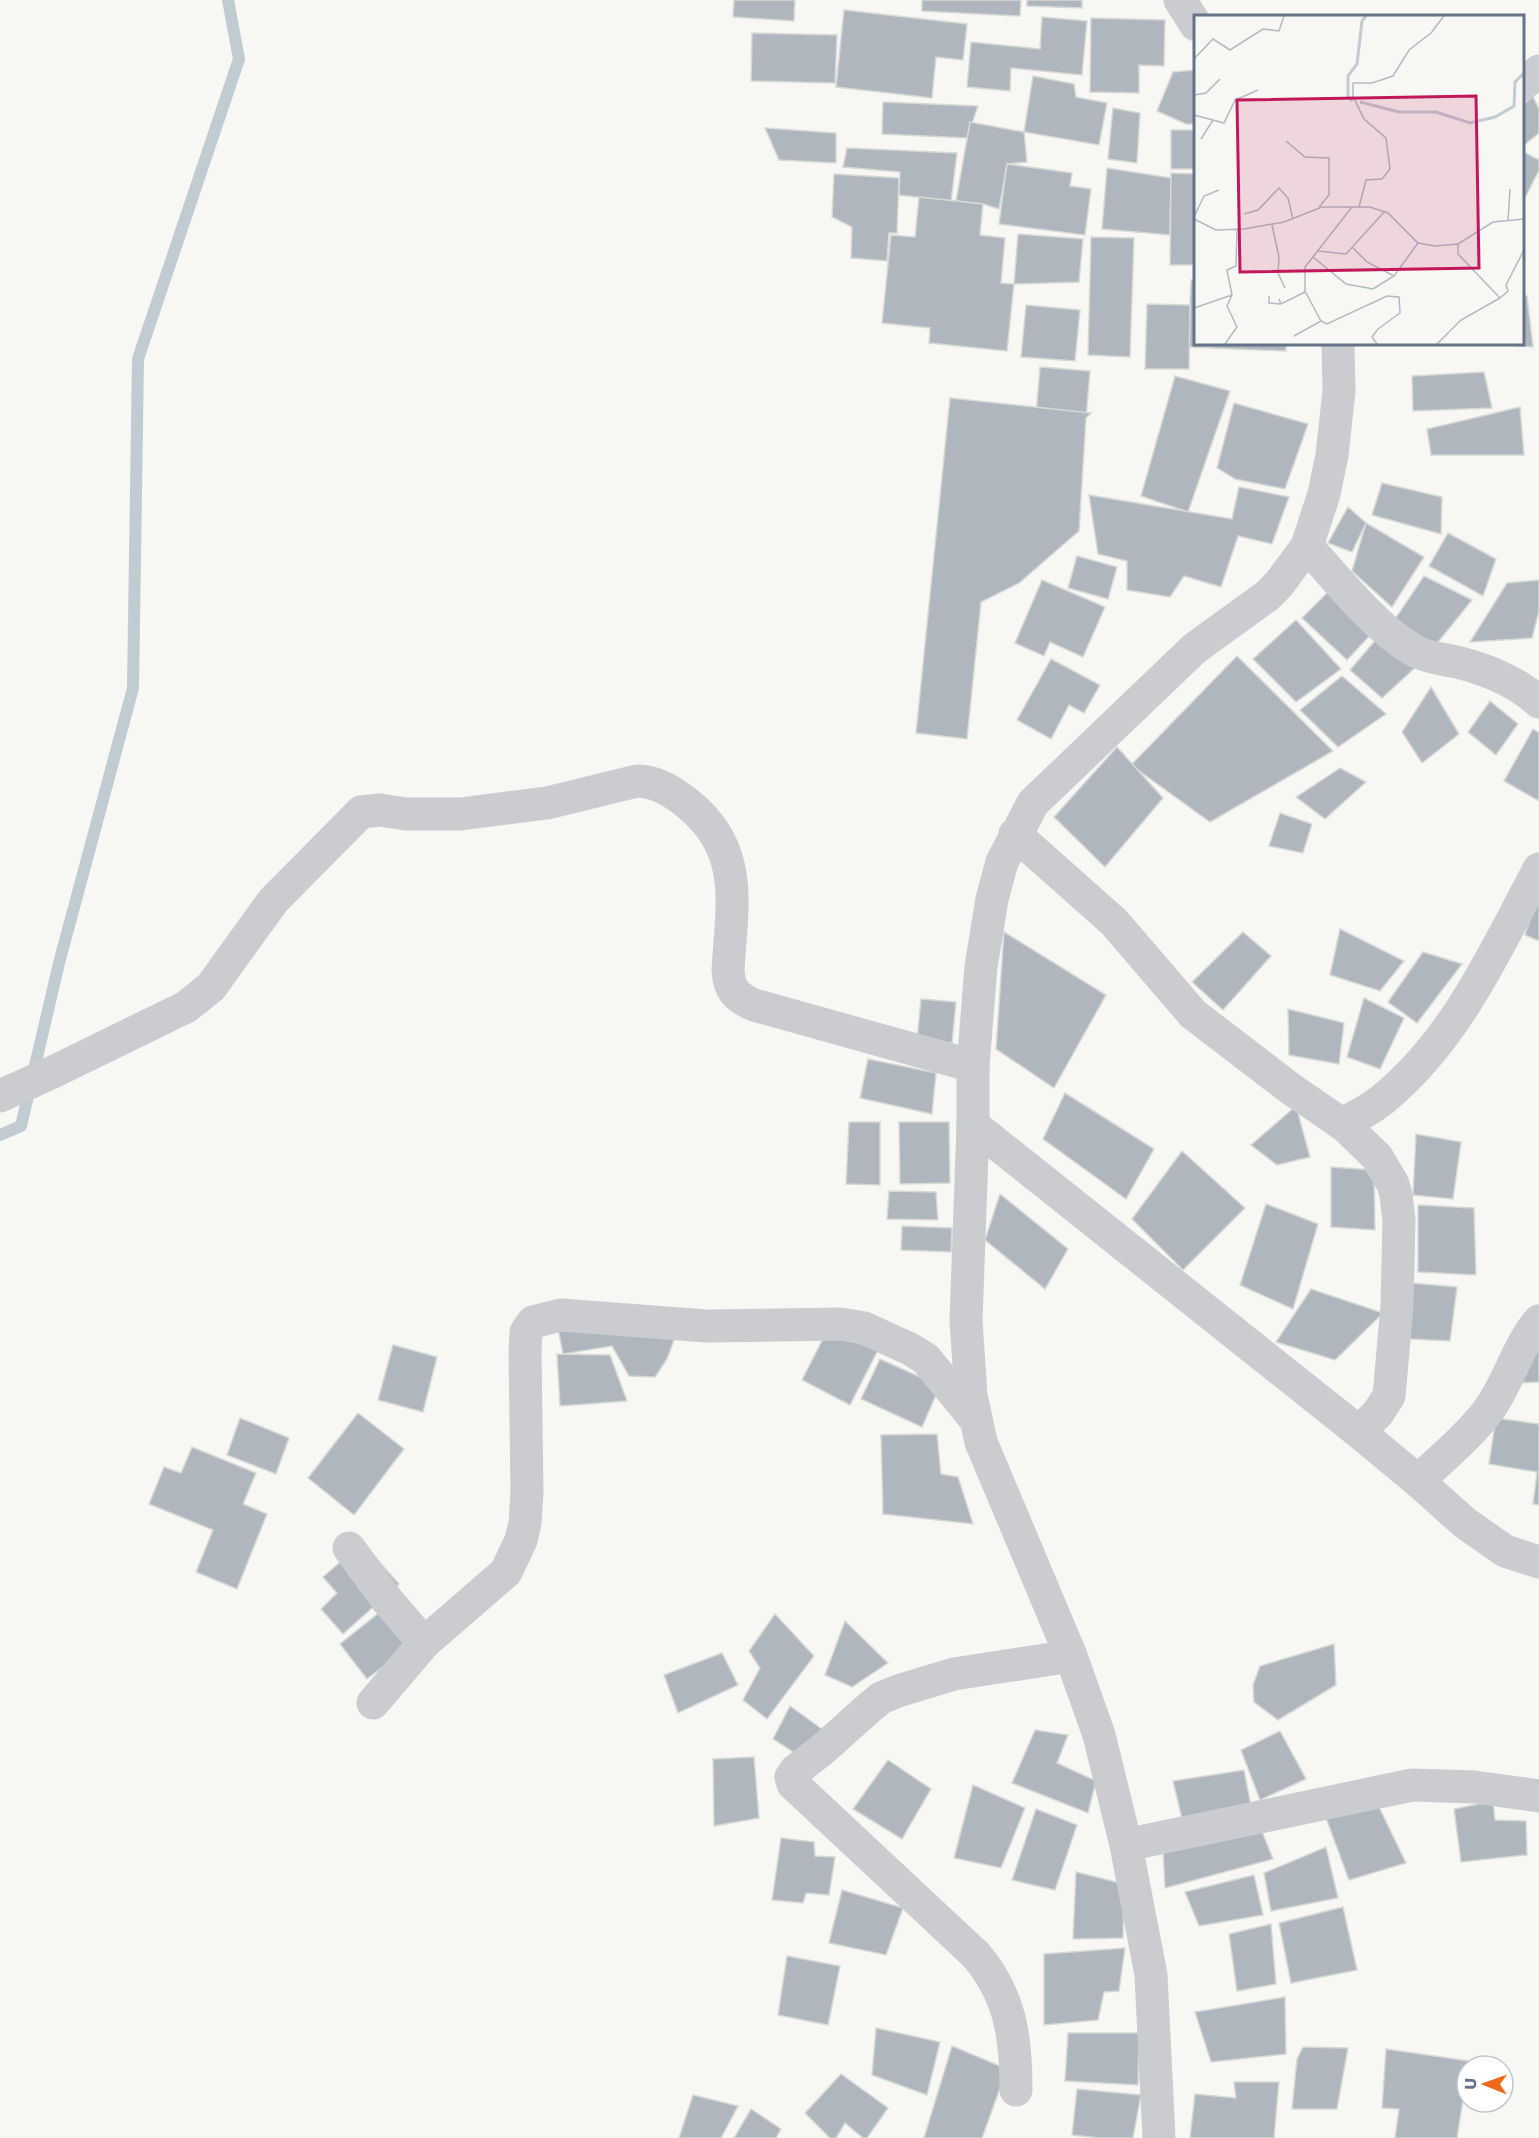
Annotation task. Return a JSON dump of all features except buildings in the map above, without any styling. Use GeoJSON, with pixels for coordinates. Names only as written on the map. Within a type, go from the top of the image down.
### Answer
{"type":"FeatureCollection","features":[{"type":"Feature","properties":{"kind":"street"},"geometry":{"type":"LineString","coordinates":[[1180,0],[1194,23]]}},
{"type":"Feature","properties":{"kind":"street"},"geometry":{"type":"LineString","coordinates":[[1524,83],[1539,71]]}},
{"type":"Feature","properties":{"kind":"street"},"geometry":{"type":"LineString","coordinates":[[1159,2138],[1151,1975],[1126,1845],[1099,1735],[1071,1656],[981,1442],[974,1408],[966,1321],[974,1125],[973,1066],[981,967],[992,899],[1002,862],[1033,803],[1196,648],[1267,596],[1279,584],[1307,546],[1324,494],[1332,455],[1339,391],[1338,345]]}},
{"type":"Feature","properties":{"kind":"street"},"geometry":{"type":"LineString","coordinates":[[1307,546],[1376,620],[1408,646],[1424,655],[1476,666],[1529,693],[1539,702]]}},
{"type":"Feature","properties":{"kind":"street"},"geometry":{"type":"LineString","coordinates":[[4,1094],[186,1007],[211,987],[273,901],[361,812],[373,810],[406,814],[460,814],[547,803],[637,781],[648,781],[674,793],[695,810],[713,830],[725,852],[733,882],[728,970],[734,994],[754,1005],[973,1066]]}},
{"type":"Feature","properties":{"kind":"street"},"geometry":{"type":"LineString","coordinates":[[1015,834],[1114,922],[1193,1014],[1291,1089],[1342,1124],[1377,1157],[1393,1184],[1399,1220],[1397,1306],[1389,1396],[1378,1413],[1359,1432]]}},
{"type":"Feature","properties":{"kind":"street"},"geometry":{"type":"LineString","coordinates":[[1342,1124],[1382,1101],[1430,1053],[1465,1005],[1539,869]]}},
{"type":"Feature","properties":{"kind":"street"},"geometry":{"type":"LineString","coordinates":[[974,1125],[1359,1432],[1465,1523],[1505,1551],[1539,1562]]}},
{"type":"Feature","properties":{"kind":"street"},"geometry":{"type":"LineString","coordinates":[[373,1703],[424,1644],[506,1572],[521,1540],[528,1492],[526,1332],[533,1322],[561,1315],[706,1326],[841,1323],[864,1329],[910,1349],[926,1359],[974,1408]]}},
{"type":"Feature","properties":{"kind":"street"},"geometry":{"type":"LineString","coordinates":[[1418,1481],[1492,1407],[1524,1343],[1539,1321]]}},
{"type":"Feature","properties":{"kind":"street"},"geometry":{"type":"LineString","coordinates":[[349,1548],[387,1600],[424,1644]]}},
{"type":"Feature","properties":{"kind":"street"},"geometry":{"type":"LineString","coordinates":[[1016,2090],[1014,2034],[1001,1993],[987,1968],[976,1955],[793,1784],[792,1777],[795,1771],[881,1698],[954,1674],[1071,1656]]}},
{"type":"Feature","properties":{"kind":"street"},"geometry":{"type":"LineString","coordinates":[[1126,1845],[1412,1785],[1474,1787],[1539,1796]]}},
{"type":"Feature","properties":{"kind":"waterway"},"geometry":{"type":"LineString","coordinates":[[0,1135],[21,1126],[59,963],[133,688],[138,359],[239,59],[228,0]]}}]}
